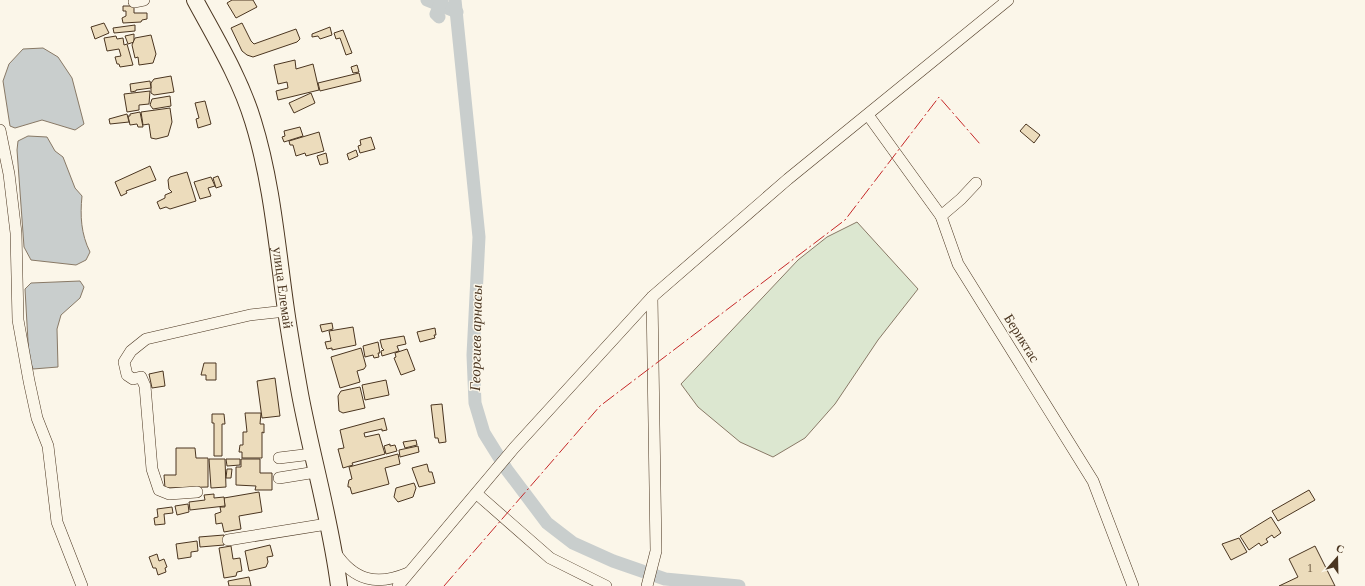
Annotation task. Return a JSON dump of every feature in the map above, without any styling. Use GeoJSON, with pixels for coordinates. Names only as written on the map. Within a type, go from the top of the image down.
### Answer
{"type":"FeatureCollection","features":[{"type":"Feature","properties":{"kind":"street","name":"улица Елемай"},"geometry":{"type":"LineString","coordinates":[[195,0],[234,73],[253,120],[266,173],[286,311],[312,454],[335,552],[339,586]]}},
{"type":"Feature","properties":{"kind":"street"},"geometry":{"type":"LineString","coordinates":[[398,586],[477,494],[514,448],[652,297],[748,213],[1008,0]]}},
{"type":"Feature","properties":{"kind":"street","name":"Бериктас"},"geometry":{"type":"LineString","coordinates":[[868,115],[941,216],[958,264],[1093,481],[1133,586]]}},
{"type":"Feature","properties":{"kind":"street"},"geometry":{"type":"LineString","coordinates":[[0,130],[11,188],[16,233],[18,320],[37,418],[48,446],[57,522],[82,586]]}},
{"type":"Feature","properties":{"kind":"street"},"geometry":{"type":"LineString","coordinates":[[941,216],[961,200],[976,184]]}},
{"type":"Feature","properties":{"kind":"street"},"geometry":{"type":"LineString","coordinates":[[647,586],[656,551],[652,297]]}},
{"type":"Feature","properties":{"kind":"street"},"geometry":{"type":"LineString","coordinates":[[197,492],[169,494],[159,490],[152,469],[145,386],[141,377],[133,379],[127,375],[124,362],[131,351],[146,339],[250,315],[286,311]]}},
{"type":"Feature","properties":{"kind":"street"},"geometry":{"type":"LineString","coordinates":[[280,458],[312,454]]}},
{"type":"Feature","properties":{"kind":"street"},"geometry":{"type":"LineString","coordinates":[[279,478],[316,472]]}},
{"type":"Feature","properties":{"kind":"street"},"geometry":{"type":"LineString","coordinates":[[477,494],[550,558],[606,586]]}},
{"type":"Feature","properties":{"kind":"street"},"geometry":{"type":"LineString","coordinates":[[228,540],[328,524]]}},
{"type":"Feature","properties":{"kind":"street"},"geometry":{"type":"LineString","coordinates":[[335,552],[342,562],[354,573],[365,579],[395,579],[410,573]]}},
{"type":"Feature","properties":{"kind":"green space"},"geometry":{"type":"Polygon","coordinates":[[[857,222],[918,289],[878,340],[835,404],[805,438],[773,457],[740,442],[698,407],[681,384],[798,260],[827,237],[857,222]]]}},
{"type":"Feature","properties":{"kind":"shaded area"},"geometry":{"type":"Polygon","coordinates":[[[43,48],[58,57],[72,78],[84,124],[75,130],[42,120],[15,128],[10,126],[3,81],[9,64],[23,49],[43,48]]]}},
{"type":"Feature","properties":{"kind":"shaded area"},"geometry":{"type":"Polygon","coordinates":[[[28,136],[47,137],[55,151],[63,157],[75,188],[82,196],[82,225],[90,252],[86,260],[76,265],[31,260],[24,247],[17,150],[18,141],[28,136]]]}},
{"type":"Feature","properties":{"kind":"shaded area"},"geometry":{"type":"Polygon","coordinates":[[[80,281],[84,287],[80,298],[61,315],[57,329],[58,367],[33,369],[29,359],[25,289],[31,283],[80,281]]]}},
{"type":"Feature","properties":{"kind":"building"},"geometry":{"type":"Polygon","coordinates":[[[232,0],[253,0],[257,7],[236,18],[227,3],[232,0]]]}},
{"type":"Feature","properties":{"kind":"building"},"geometry":{"type":"Polygon","coordinates":[[[123,6],[134,6],[134,13],[147,13],[147,19],[142,20],[141,22],[123,23],[122,18],[126,16],[126,11],[123,11],[123,6]]]}},
{"type":"Feature","properties":{"kind":"building"},"geometry":{"type":"Polygon","coordinates":[[[104,23],[109,33],[95,39],[91,27],[104,23]]]}},
{"type":"Feature","properties":{"kind":"building"},"geometry":{"type":"Polygon","coordinates":[[[242,23],[254,44],[296,29],[300,39],[297,42],[253,57],[242,51],[231,28],[242,23]]]}},
{"type":"Feature","properties":{"kind":"building"},"geometry":{"type":"Polygon","coordinates":[[[135,25],[135,31],[114,33],[113,28],[135,25]]]}},
{"type":"Feature","properties":{"kind":"building"},"geometry":{"type":"Polygon","coordinates":[[[330,27],[332,35],[320,39],[318,36],[312,37],[312,34],[330,27]]]}},
{"type":"Feature","properties":{"kind":"building"},"geometry":{"type":"Polygon","coordinates":[[[343,30],[352,53],[346,55],[340,38],[336,39],[334,33],[343,30]]]}},
{"type":"Feature","properties":{"kind":"building"},"geometry":{"type":"Polygon","coordinates":[[[134,34],[134,42],[128,44],[125,36],[134,34]]]}},
{"type":"Feature","properties":{"kind":"building"},"geometry":{"type":"Polygon","coordinates":[[[151,35],[156,54],[153,63],[139,65],[138,57],[135,58],[132,45],[135,38],[151,35]]]}},
{"type":"Feature","properties":{"kind":"building"},"geometry":{"type":"Polygon","coordinates":[[[116,36],[117,39],[123,38],[124,45],[127,44],[133,65],[120,67],[119,64],[117,64],[115,57],[121,56],[119,49],[107,51],[104,38],[116,36]]]}},
{"type":"Feature","properties":{"kind":"building"},"geometry":{"type":"Polygon","coordinates":[[[295,60],[296,69],[313,64],[319,90],[278,100],[276,91],[288,88],[287,82],[278,84],[274,65],[295,60]]]}},
{"type":"Feature","properties":{"kind":"building"},"geometry":{"type":"Polygon","coordinates":[[[357,65],[359,72],[353,73],[351,67],[357,65]]]}},
{"type":"Feature","properties":{"kind":"building"},"geometry":{"type":"Polygon","coordinates":[[[359,73],[361,81],[320,91],[318,83],[359,73]]]}},
{"type":"Feature","properties":{"kind":"building"},"geometry":{"type":"Polygon","coordinates":[[[171,76],[174,92],[154,95],[151,93],[151,83],[154,79],[171,76]]]}},
{"type":"Feature","properties":{"kind":"building"},"geometry":{"type":"Polygon","coordinates":[[[150,81],[151,88],[131,92],[130,84],[150,81]]]}},
{"type":"Feature","properties":{"kind":"building"},"geometry":{"type":"Polygon","coordinates":[[[150,91],[149,104],[139,105],[139,110],[127,112],[124,94],[150,91]]]}},
{"type":"Feature","properties":{"kind":"building"},"geometry":{"type":"Polygon","coordinates":[[[311,93],[315,103],[294,113],[289,103],[311,93]]]}},
{"type":"Feature","properties":{"kind":"building"},"geometry":{"type":"Polygon","coordinates":[[[170,96],[171,106],[153,109],[150,105],[152,99],[170,96]]]}},
{"type":"Feature","properties":{"kind":"building"},"geometry":{"type":"Polygon","coordinates":[[[205,101],[211,124],[198,128],[196,119],[199,118],[195,103],[205,101]]]}},
{"type":"Feature","properties":{"kind":"building"},"geometry":{"type":"Polygon","coordinates":[[[170,108],[172,122],[168,136],[156,139],[151,138],[149,124],[143,125],[141,112],[170,108]]]}},
{"type":"Feature","properties":{"kind":"building"},"geometry":{"type":"Polygon","coordinates":[[[140,112],[143,127],[138,127],[137,124],[130,125],[128,116],[130,116],[130,114],[140,112]]]}},
{"type":"Feature","properties":{"kind":"building"},"geometry":{"type":"Polygon","coordinates":[[[127,114],[129,122],[110,124],[109,119],[127,114]]]}},
{"type":"Feature","properties":{"kind":"building"},"geometry":{"type":"Polygon","coordinates":[[[1026,124],[1040,135],[1034,143],[1020,131],[1026,124]]]}},
{"type":"Feature","properties":{"kind":"building"},"geometry":{"type":"Polygon","coordinates":[[[300,127],[303,136],[284,142],[282,137],[285,136],[284,131],[300,127]]]}},
{"type":"Feature","properties":{"kind":"building"},"geometry":{"type":"Polygon","coordinates":[[[319,132],[324,151],[306,156],[305,153],[296,156],[293,145],[290,145],[289,141],[319,132]]]}},
{"type":"Feature","properties":{"kind":"building"},"geometry":{"type":"Polygon","coordinates":[[[371,137],[375,149],[360,153],[358,146],[361,145],[360,140],[371,137]]]}},
{"type":"Feature","properties":{"kind":"building"},"geometry":{"type":"Polygon","coordinates":[[[356,150],[358,156],[349,160],[347,154],[356,150]]]}},
{"type":"Feature","properties":{"kind":"building"},"geometry":{"type":"Polygon","coordinates":[[[326,153],[328,163],[320,165],[317,156],[326,153]]]}},
{"type":"Feature","properties":{"kind":"building"},"geometry":{"type":"Polygon","coordinates":[[[150,166],[156,180],[126,191],[127,193],[121,196],[115,182],[150,166]]]}},
{"type":"Feature","properties":{"kind":"building"},"geometry":{"type":"Polygon","coordinates":[[[187,172],[196,201],[170,209],[166,207],[160,209],[157,202],[165,198],[165,195],[172,192],[169,189],[168,180],[170,177],[187,172]]]}},
{"type":"Feature","properties":{"kind":"building"},"geometry":{"type":"Polygon","coordinates":[[[218,176],[222,186],[216,188],[213,178],[218,176]]]}},
{"type":"Feature","properties":{"kind":"building"},"geometry":{"type":"Polygon","coordinates":[[[211,177],[215,186],[208,188],[211,196],[200,199],[194,182],[211,177]]]}},
{"type":"Feature","properties":{"kind":"building"},"geometry":{"type":"Polygon","coordinates":[[[332,323],[333,329],[322,332],[320,325],[332,323]]]}},
{"type":"Feature","properties":{"kind":"building"},"geometry":{"type":"Polygon","coordinates":[[[353,327],[356,345],[332,350],[332,348],[327,349],[325,342],[331,341],[329,331],[353,327]]]}},
{"type":"Feature","properties":{"kind":"building"},"geometry":{"type":"Polygon","coordinates":[[[435,328],[435,338],[420,342],[417,332],[435,328]]]}},
{"type":"Feature","properties":{"kind":"building"},"geometry":{"type":"Polygon","coordinates":[[[404,336],[406,344],[397,346],[399,351],[382,356],[381,351],[384,350],[380,340],[404,336]]]}},
{"type":"Feature","properties":{"kind":"building"},"geometry":{"type":"Polygon","coordinates":[[[378,342],[380,353],[378,353],[379,357],[374,358],[373,355],[365,357],[363,346],[378,342]]]}},
{"type":"Feature","properties":{"kind":"building"},"geometry":{"type":"Polygon","coordinates":[[[361,348],[366,366],[364,369],[357,371],[360,382],[340,388],[331,357],[361,348]]]}},
{"type":"Feature","properties":{"kind":"building"},"geometry":{"type":"Polygon","coordinates":[[[407,349],[415,370],[401,375],[394,358],[396,357],[395,353],[407,349]]]}},
{"type":"Feature","properties":{"kind":"building"},"geometry":{"type":"Polygon","coordinates":[[[204,363],[216,363],[216,380],[206,380],[206,375],[201,375],[204,363]]]}},
{"type":"Feature","properties":{"kind":"building"},"geometry":{"type":"Polygon","coordinates":[[[163,371],[165,386],[152,388],[149,374],[163,371]]]}},
{"type":"Feature","properties":{"kind":"building"},"geometry":{"type":"Polygon","coordinates":[[[275,378],[280,416],[262,418],[257,381],[275,378]]]}},
{"type":"Feature","properties":{"kind":"building"},"geometry":{"type":"Polygon","coordinates":[[[386,380],[389,395],[365,400],[362,385],[386,380]]]}},
{"type":"Feature","properties":{"kind":"building"},"geometry":{"type":"Polygon","coordinates":[[[360,387],[365,408],[343,413],[339,411],[338,396],[341,391],[360,387]]]}},
{"type":"Feature","properties":{"kind":"building"},"geometry":{"type":"Polygon","coordinates":[[[442,404],[446,442],[439,443],[438,438],[435,438],[431,405],[442,404]]]}},
{"type":"Feature","properties":{"kind":"building"},"geometry":{"type":"Polygon","coordinates":[[[245,413],[261,413],[260,424],[264,424],[264,433],[262,432],[262,458],[242,458],[242,452],[239,452],[240,445],[243,445],[243,432],[247,432],[245,413]]]}},
{"type":"Feature","properties":{"kind":"building"},"geometry":{"type":"Polygon","coordinates":[[[212,414],[224,414],[225,424],[222,424],[222,456],[214,456],[214,423],[212,423],[212,414]]]}},
{"type":"Feature","properties":{"kind":"building"},"geometry":{"type":"Polygon","coordinates":[[[384,418],[387,430],[382,431],[382,429],[364,433],[365,437],[379,434],[385,454],[352,463],[353,465],[343,468],[338,449],[344,448],[340,430],[384,418]]]}},
{"type":"Feature","properties":{"kind":"building"},"geometry":{"type":"Polygon","coordinates":[[[416,440],[417,445],[405,448],[403,442],[416,440]]]}},
{"type":"Feature","properties":{"kind":"building"},"geometry":{"type":"Polygon","coordinates":[[[390,444],[390,446],[395,445],[397,451],[386,454],[384,446],[390,444]]]}},
{"type":"Feature","properties":{"kind":"building"},"geometry":{"type":"Polygon","coordinates":[[[418,446],[419,452],[400,457],[399,450],[418,446]]]}},
{"type":"Feature","properties":{"kind":"building"},"geometry":{"type":"Polygon","coordinates":[[[176,448],[195,448],[196,458],[208,458],[208,487],[165,488],[164,475],[176,475],[176,448]]]}},
{"type":"Feature","properties":{"kind":"building"},"geometry":{"type":"Polygon","coordinates":[[[398,454],[400,464],[385,468],[389,484],[352,494],[350,487],[348,487],[349,480],[352,479],[349,467],[398,454]]]}},
{"type":"Feature","properties":{"kind":"building"},"geometry":{"type":"Polygon","coordinates":[[[209,459],[225,459],[226,487],[211,488],[209,459]]]}},
{"type":"Feature","properties":{"kind":"building"},"geometry":{"type":"Polygon","coordinates":[[[226,459],[240,459],[240,465],[227,466],[226,459]]]}},
{"type":"Feature","properties":{"kind":"building"},"geometry":{"type":"Polygon","coordinates":[[[241,459],[260,459],[260,473],[272,473],[272,490],[255,490],[256,486],[236,485],[236,467],[241,467],[241,459]]]}},
{"type":"Feature","properties":{"kind":"building"},"geometry":{"type":"Polygon","coordinates":[[[427,464],[429,472],[432,472],[435,483],[419,487],[412,468],[427,464]]]}},
{"type":"Feature","properties":{"kind":"building"},"geometry":{"type":"Polygon","coordinates":[[[227,469],[232,469],[231,478],[226,478],[227,469]]]}},
{"type":"Feature","properties":{"kind":"building"},"geometry":{"type":"Polygon","coordinates":[[[414,483],[416,488],[413,497],[398,502],[394,497],[396,488],[414,483]]]}},
{"type":"Feature","properties":{"kind":"building"},"geometry":{"type":"Polygon","coordinates":[[[1309,490],[1315,500],[1278,521],[1272,511],[1309,490]]]}},
{"type":"Feature","properties":{"kind":"building"},"geometry":{"type":"Polygon","coordinates":[[[259,492],[262,512],[239,516],[241,529],[224,532],[222,523],[216,524],[215,514],[221,512],[220,507],[225,507],[224,498],[259,492]]]}},
{"type":"Feature","properties":{"kind":"building"},"geometry":{"type":"Polygon","coordinates":[[[214,494],[214,498],[224,497],[225,506],[190,510],[189,502],[205,500],[204,495],[214,494]]]}},
{"type":"Feature","properties":{"kind":"building"},"geometry":{"type":"Polygon","coordinates":[[[188,504],[189,512],[177,515],[175,506],[188,504]]]}},
{"type":"Feature","properties":{"kind":"building"},"geometry":{"type":"Polygon","coordinates":[[[172,507],[173,513],[164,514],[165,524],[155,525],[154,518],[158,517],[157,509],[172,507]]]}},
{"type":"Feature","properties":{"kind":"building"},"geometry":{"type":"Polygon","coordinates":[[[1271,517],[1281,533],[1274,538],[1272,535],[1266,539],[1268,542],[1261,546],[1259,543],[1249,550],[1240,536],[1271,517]]]}},
{"type":"Feature","properties":{"kind":"building"},"geometry":{"type":"Polygon","coordinates":[[[224,535],[224,545],[200,547],[199,537],[224,535]]]}},
{"type":"Feature","properties":{"kind":"building"},"geometry":{"type":"Polygon","coordinates":[[[1239,538],[1247,552],[1231,560],[1222,544],[1239,538]]]}},
{"type":"Feature","properties":{"kind":"building"},"geometry":{"type":"Polygon","coordinates":[[[197,541],[198,551],[191,552],[191,557],[178,559],[176,544],[197,541]]]}},
{"type":"Feature","properties":{"kind":"building"},"geometry":{"type":"Polygon","coordinates":[[[270,545],[273,556],[267,557],[268,562],[266,567],[249,571],[245,551],[270,545]]]}},
{"type":"Feature","properties":{"kind":"building"},"geometry":{"type":"Polygon","coordinates":[[[231,546],[233,559],[240,558],[242,571],[237,572],[236,576],[224,578],[219,548],[231,546]]]}},
{"type":"Feature","properties":{"kind":"building"},"geometry":{"type":"Polygon","coordinates":[[[1315,546],[1335,586],[1279,586],[1298,577],[1289,559],[1315,546]]]}},
{"type":"Feature","properties":{"kind":"building"},"geometry":{"type":"Polygon","coordinates":[[[157,554],[159,561],[164,559],[167,567],[165,568],[166,572],[158,575],[156,568],[153,568],[149,557],[157,554]]]}},
{"type":"Feature","properties":{"kind":"building"},"geometry":{"type":"Polygon","coordinates":[[[249,577],[251,586],[229,586],[228,581],[249,577]]]}},
{"type":"Feature","properties":{"kind":"waterway"},"geometry":{"type":"LineString","coordinates":[[427,0],[457,12]]}},
{"type":"Feature","properties":{"kind":"waterway"},"geometry":{"type":"LineString","coordinates":[[439,17],[436,14],[442,0]]}},
{"type":"Feature","properties":{"kind":"waterway","name":"Георгиев арнасы"},"geometry":{"type":"LineString","coordinates":[[455,0],[479,237],[473,355],[475,403],[484,433],[507,470],[547,523],[573,543],[613,561],[665,579],[739,586]]}},
{"type":"Feature","properties":{"kind":"power"},"geometry":{"type":"LineString","coordinates":[[444,586],[600,406],[845,220],[939,97],[980,144]]}}]}
